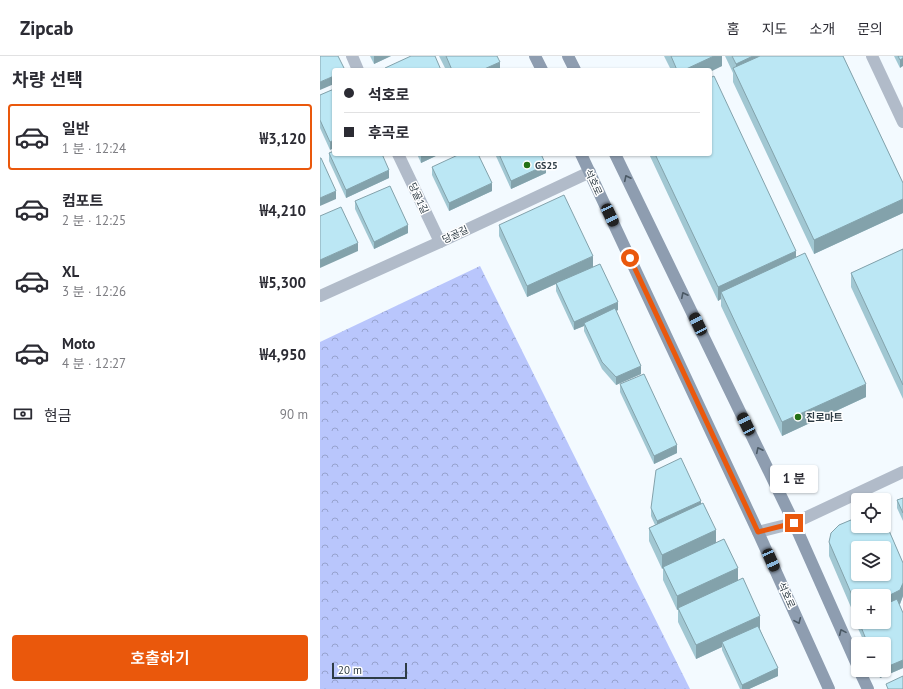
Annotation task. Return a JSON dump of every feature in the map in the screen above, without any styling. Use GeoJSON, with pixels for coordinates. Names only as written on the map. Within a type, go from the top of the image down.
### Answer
{"type":"FeatureCollection","features":[{"type":"Feature","properties":{"kind":"main road"},"geometry":{"type":"LineString","coordinates":[[535,56],[541,68]]}},
{"type":"Feature","properties":{"kind":"main road"},"geometry":{"type":"LineString","coordinates":[[568,56],[574,68]]}},
{"type":"Feature","properties":{"kind":"main road","name":"석호로"},"geometry":{"type":"LineString","coordinates":[[582,156],[758,532],[829,689]]}},
{"type":"Feature","properties":{"kind":"main road"},"geometry":{"type":"LineString","coordinates":[[617,156],[794,523],[851,651]]}},
{"type":"Feature","properties":{"kind":"main road"},"geometry":{"type":"LineString","coordinates":[[863,677],[868,689]]}},
{"type":"Feature","properties":{"kind":"street"},"geometry":{"type":"LineString","coordinates":[[352,56],[357,68]]}},
{"type":"Feature","properties":{"kind":"street"},"geometry":{"type":"LineString","coordinates":[[872,56],[903,122]]}},
{"type":"Feature","properties":{"kind":"street","name":"당골1길"},"geometry":{"type":"LineString","coordinates":[[399,156],[440,242]]}},
{"type":"Feature","properties":{"kind":"street","name":"당골길"},"geometry":{"type":"LineString","coordinates":[[320,296],[590,172]]}},
{"type":"Feature","properties":{"kind":"street"},"geometry":{"type":"LineString","coordinates":[[758,532],[794,523],[903,472]]}},
{"type":"Feature","properties":{"kind":"green space"},"geometry":{"type":"Polygon","coordinates":[[[480,266],[690,689],[320,689],[320,342],[480,266]]]}},
{"type":"Feature","properties":{"kind":"building"},"geometry":{"type":"Polygon","coordinates":[[[320,56],[338,56],[344,68],[332,68],[332,77],[320,82],[320,56]]]}},
{"type":"Feature","properties":{"kind":"building"},"geometry":{"type":"Polygon","coordinates":[[[411,56],[435,56],[440,68],[385,68],[411,56]]]}},
{"type":"Feature","properties":{"kind":"building"},"geometry":{"type":"Polygon","coordinates":[[[446,56],[497,56],[500,62],[486,68],[451,68],[446,56]]]}},
{"type":"Feature","properties":{"kind":"building"},"geometry":{"type":"Polygon","coordinates":[[[671,56],[714,56],[688,68],[676,68],[671,56]]]}},
{"type":"Feature","properties":{"kind":"building"},"geometry":{"type":"Polygon","coordinates":[[[732,56],[753,56],[736,64],[732,56]]]}},
{"type":"Feature","properties":{"kind":"building"},"geometry":{"type":"Polygon","coordinates":[[[760,56],[843,56],[903,183],[903,199],[814,240],[733,68],[760,56]]]}},
{"type":"Feature","properties":{"kind":"building"},"geometry":{"type":"Polygon","coordinates":[[[898,56],[903,56],[903,58],[900,60],[898,56]]]}},
{"type":"Feature","properties":{"kind":"building"},"geometry":{"type":"Polygon","coordinates":[[[714,76],[796,251],[718,287],[656,156],[712,156],[712,77],[714,76]]]}},
{"type":"Feature","properties":{"kind":"building"},"geometry":{"type":"Polygon","coordinates":[[[332,90],[332,141],[330,142],[320,120],[320,95],[332,90]]]}},
{"type":"Feature","properties":{"kind":"building"},"geometry":{"type":"Polygon","coordinates":[[[332,152],[332,156],[383,156],[389,170],[346,190],[329,153],[332,152]]]}},
{"type":"Feature","properties":{"kind":"building"},"geometry":{"type":"Polygon","coordinates":[[[456,156],[479,156],[492,183],[449,203],[432,167],[456,156]]]}},
{"type":"Feature","properties":{"kind":"building"},"geometry":{"type":"Polygon","coordinates":[[[500,156],[542,156],[546,165],[511,181],[500,156]]]}},
{"type":"Feature","properties":{"kind":"building"},"geometry":{"type":"Polygon","coordinates":[[[320,158],[336,191],[320,198],[320,158]]]}},
{"type":"Feature","properties":{"kind":"building"},"geometry":{"type":"Polygon","coordinates":[[[390,186],[408,225],[374,242],[355,201],[390,186]]]}},
{"type":"Feature","properties":{"kind":"building"},"geometry":{"type":"Polygon","coordinates":[[[564,195],[593,256],[527,286],[499,225],[564,195]]]}},
{"type":"Feature","properties":{"kind":"building"},"geometry":{"type":"Polygon","coordinates":[[[341,207],[358,243],[320,260],[320,216],[341,207]]]}},
{"type":"Feature","properties":{"kind":"building"},"geometry":{"type":"Polygon","coordinates":[[[903,249],[903,385],[851,273],[903,249]]]}},
{"type":"Feature","properties":{"kind":"building"},"geometry":{"type":"Polygon","coordinates":[[[805,253],[866,384],[782,422],[721,292],[805,253]]]}},
{"type":"Feature","properties":{"kind":"building"},"geometry":{"type":"Polygon","coordinates":[[[600,264],[618,302],[574,322],[556,283],[600,264]]]}},
{"type":"Feature","properties":{"kind":"building"},"geometry":{"type":"Polygon","coordinates":[[[615,308],[641,366],[616,377],[602,362],[584,323],[615,308]]]}},
{"type":"Feature","properties":{"kind":"building"},"geometry":{"type":"Polygon","coordinates":[[[644,374],[677,445],[654,456],[620,384],[644,374]]]}},
{"type":"Feature","properties":{"kind":"building"},"geometry":{"type":"Polygon","coordinates":[[[681,458],[701,501],[657,521],[651,508],[656,470],[681,458]]]}},
{"type":"Feature","properties":{"kind":"building"},"geometry":{"type":"Polygon","coordinates":[[[903,498],[903,513],[897,500],[903,498]]]}},
{"type":"Feature","properties":{"kind":"building"},"geometry":{"type":"Polygon","coordinates":[[[703,503],[716,530],[662,555],[649,528],[703,503]]]}},
{"type":"Feature","properties":{"kind":"building"},"geometry":{"type":"Polygon","coordinates":[[[851,520],[851,533],[890,533],[903,563],[903,583],[900,590],[891,594],[891,589],[851,589],[851,593],[829,542],[831,533],[839,525],[851,520]]]}},
{"type":"Feature","properties":{"kind":"building"},"geometry":{"type":"Polygon","coordinates":[[[724,539],[738,568],[677,596],[663,567],[724,539]]]}},
{"type":"Feature","properties":{"kind":"building"},"geometry":{"type":"Polygon","coordinates":[[[743,578],[760,616],[696,645],[678,608],[743,578]]]}},
{"type":"Feature","properties":{"kind":"building"},"geometry":{"type":"Polygon","coordinates":[[[897,599],[903,613],[903,660],[891,665],[891,637],[865,637],[862,629],[891,629],[891,602],[897,599]]]}},
{"type":"Feature","properties":{"kind":"building"},"geometry":{"type":"Polygon","coordinates":[[[758,626],[778,668],[742,685],[722,642],[758,626]]]}},
{"type":"Feature","properties":{"kind":"building"},"geometry":{"type":"Polygon","coordinates":[[[903,676],[903,689],[888,689],[886,684],[903,676]]]}},
{"type":"Feature","properties":{"kind":"place","name":"GS25"},"geometry":{"type":"Point","coordinates":[527,165]}},
{"type":"Feature","properties":{"kind":"place","name":"진로마트"},"geometry":{"type":"Point","coordinates":[798,417]}},
{"type":"Feature","properties":{"kind":"route"},"geometry":{"type":"LineString","coordinates":[[630,258],[758,532],[794,523]]}}]}
